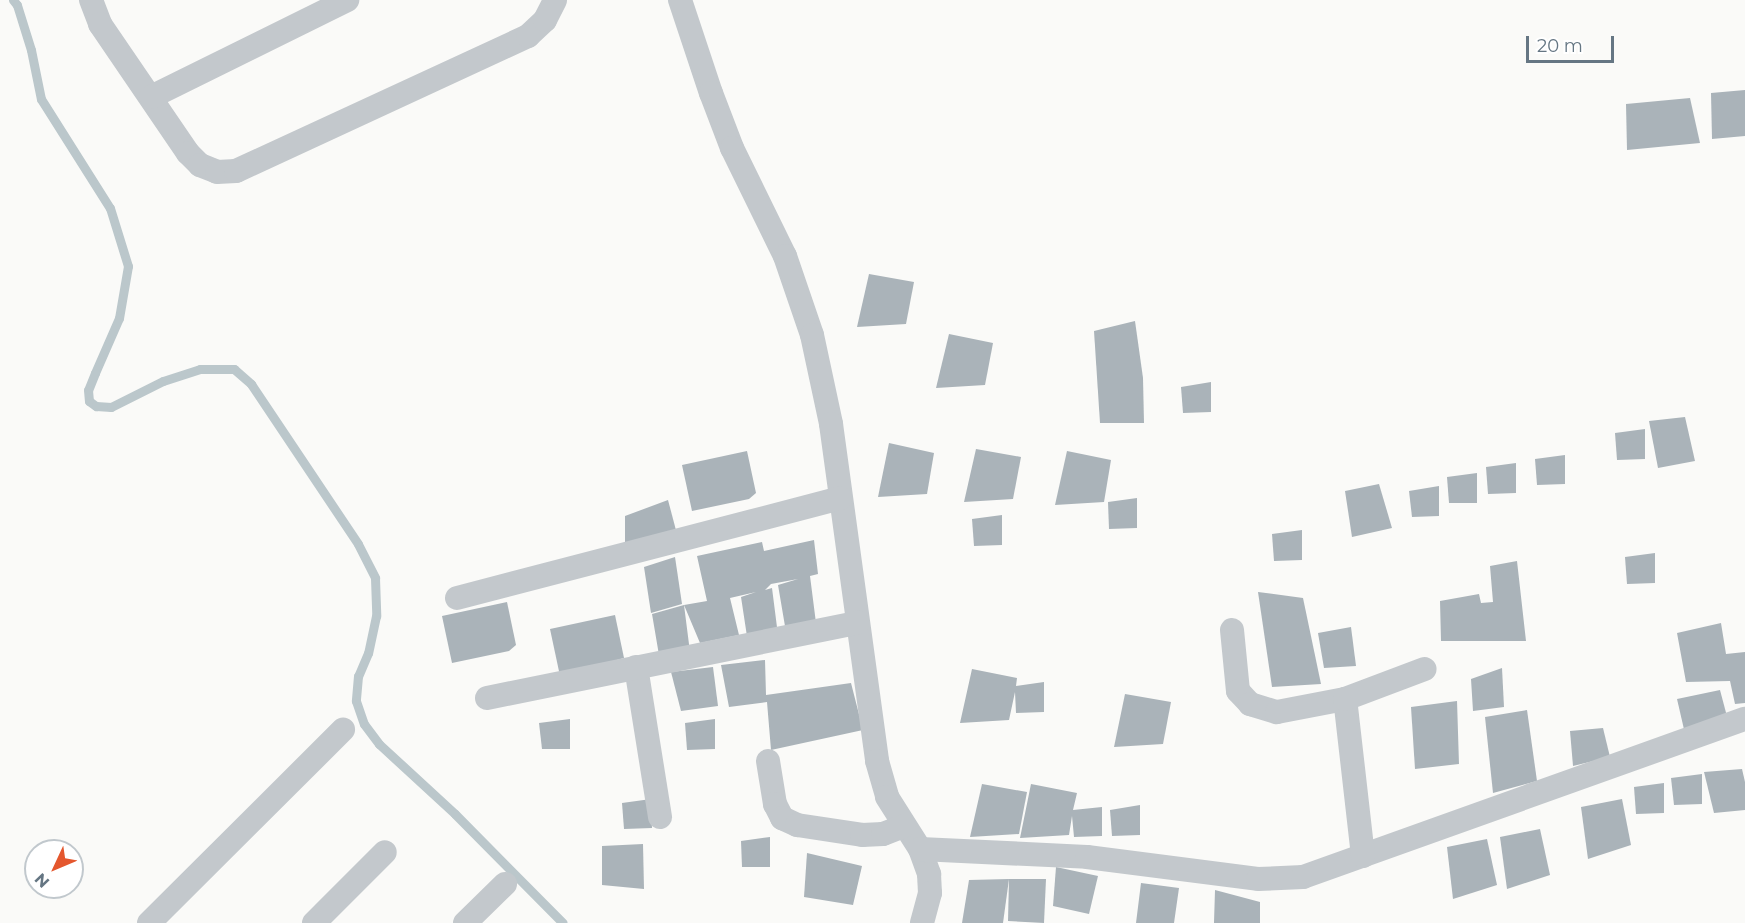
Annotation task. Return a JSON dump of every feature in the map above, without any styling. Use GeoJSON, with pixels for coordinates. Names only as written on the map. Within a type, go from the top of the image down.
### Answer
{"type":"FeatureCollection","features":[{"type":"Feature","properties":{"kind":"street"},"geometry":{"type":"LineString","coordinates":[[91,0],[100,24],[188,153],[200,165],[217,172],[236,171],[528,36],[544,20],[555,0]]}},
{"type":"Feature","properties":{"kind":"street"},"geometry":{"type":"LineString","coordinates":[[151,97],[347,0]]}},
{"type":"Feature","properties":{"kind":"street"},"geometry":{"type":"LineString","coordinates":[[680,0],[732,147],[785,256],[812,335],[831,424],[877,762],[887,797],[920,849],[929,874],[930,892],[922,923]]}},
{"type":"Feature","properties":{"kind":"street"},"geometry":{"type":"LineString","coordinates":[[457,598],[840,498]]}},
{"type":"Feature","properties":{"kind":"street"},"geometry":{"type":"LineString","coordinates":[[487,698],[857,623]]}},
{"type":"Feature","properties":{"kind":"street"},"geometry":{"type":"LineString","coordinates":[[1232,630],[1238,691],[1250,704],[1277,712],[1345,699],[1425,669]]}},
{"type":"Feature","properties":{"kind":"street"},"geometry":{"type":"LineString","coordinates":[[636,668],[660,818]]}},
{"type":"Feature","properties":{"kind":"street"},"geometry":{"type":"LineString","coordinates":[[1345,699],[1363,856]]}},
{"type":"Feature","properties":{"kind":"street"},"geometry":{"type":"LineString","coordinates":[[920,849],[1087,857],[1258,879],[1303,877],[1745,719]]}},
{"type":"Feature","properties":{"kind":"street"},"geometry":{"type":"LineString","coordinates":[[149,923],[343,730]]}},
{"type":"Feature","properties":{"kind":"street"},"geometry":{"type":"LineString","coordinates":[[768,761],[775,804],[782,818],[797,825],[862,836],[883,834],[904,826]]}},
{"type":"Feature","properties":{"kind":"street"},"geometry":{"type":"LineString","coordinates":[[314,923],[385,852]]}},
{"type":"Feature","properties":{"kind":"street"},"geometry":{"type":"LineString","coordinates":[[465,923],[505,884]]}},
{"type":"Feature","properties":{"kind":"building"},"geometry":{"type":"Polygon","coordinates":[[[1745,90],[1745,136],[1712,139],[1711,93],[1745,90]]]}},
{"type":"Feature","properties":{"kind":"building"},"geometry":{"type":"Polygon","coordinates":[[[1690,98],[1700,143],[1627,150],[1626,104],[1690,98]]]}},
{"type":"Feature","properties":{"kind":"building"},"geometry":{"type":"Polygon","coordinates":[[[869,274],[914,282],[906,324],[857,327],[869,274]]]}},
{"type":"Feature","properties":{"kind":"building"},"geometry":{"type":"Polygon","coordinates":[[[1135,321],[1143,378],[1144,423],[1100,423],[1094,331],[1135,321]]]}},
{"type":"Feature","properties":{"kind":"building"},"geometry":{"type":"Polygon","coordinates":[[[949,334],[993,343],[985,385],[936,388],[949,334]]]}},
{"type":"Feature","properties":{"kind":"building"},"geometry":{"type":"Polygon","coordinates":[[[1211,382],[1211,412],[1183,413],[1181,387],[1211,382]]]}},
{"type":"Feature","properties":{"kind":"building"},"geometry":{"type":"Polygon","coordinates":[[[1685,417],[1695,461],[1658,468],[1649,421],[1685,417]]]}},
{"type":"Feature","properties":{"kind":"building"},"geometry":{"type":"Polygon","coordinates":[[[1645,429],[1645,459],[1617,460],[1615,433],[1645,429]]]}},
{"type":"Feature","properties":{"kind":"building"},"geometry":{"type":"Polygon","coordinates":[[[889,443],[934,453],[927,494],[878,497],[889,443]]]}},
{"type":"Feature","properties":{"kind":"building"},"geometry":{"type":"Polygon","coordinates":[[[976,449],[1021,457],[1013,499],[964,502],[976,449]]]}},
{"type":"Feature","properties":{"kind":"building"},"geometry":{"type":"Polygon","coordinates":[[[747,451],[756,493],[749,499],[692,511],[682,465],[747,451]]]}},
{"type":"Feature","properties":{"kind":"building"},"geometry":{"type":"Polygon","coordinates":[[[1067,451],[1111,460],[1104,502],[1055,505],[1067,451]]]}},
{"type":"Feature","properties":{"kind":"building"},"geometry":{"type":"Polygon","coordinates":[[[1565,455],[1565,484],[1537,485],[1535,459],[1565,455]]]}},
{"type":"Feature","properties":{"kind":"building"},"geometry":{"type":"Polygon","coordinates":[[[1516,463],[1516,493],[1488,494],[1486,467],[1516,463]]]}},
{"type":"Feature","properties":{"kind":"building"},"geometry":{"type":"Polygon","coordinates":[[[1477,473],[1477,503],[1449,503],[1447,477],[1477,473]]]}},
{"type":"Feature","properties":{"kind":"building"},"geometry":{"type":"Polygon","coordinates":[[[1379,484],[1392,528],[1352,537],[1345,491],[1379,484]]]}},
{"type":"Feature","properties":{"kind":"building"},"geometry":{"type":"Polygon","coordinates":[[[1439,486],[1439,516],[1412,517],[1409,491],[1439,486]]]}},
{"type":"Feature","properties":{"kind":"building"},"geometry":{"type":"Polygon","coordinates":[[[1137,498],[1137,528],[1109,529],[1108,502],[1137,498]]]}},
{"type":"Feature","properties":{"kind":"building"},"geometry":{"type":"Polygon","coordinates":[[[668,500],[677,534],[625,545],[625,516],[668,500]]]}},
{"type":"Feature","properties":{"kind":"building"},"geometry":{"type":"Polygon","coordinates":[[[1002,515],[1002,545],[974,546],[972,519],[1002,515]]]}},
{"type":"Feature","properties":{"kind":"building"},"geometry":{"type":"Polygon","coordinates":[[[1302,530],[1302,560],[1274,561],[1272,534],[1302,530]]]}},
{"type":"Feature","properties":{"kind":"building"},"geometry":{"type":"Polygon","coordinates":[[[814,540],[818,574],[810,576],[816,623],[786,632],[778,585],[798,579],[771,584],[765,590],[772,588],[778,635],[748,643],[741,597],[756,592],[730,598],[739,635],[700,643],[684,605],[707,601],[697,556],[762,542],[764,551],[814,540]]]}},
{"type":"Feature","properties":{"kind":"building"},"geometry":{"type":"Polygon","coordinates":[[[1655,553],[1655,583],[1627,584],[1625,557],[1655,553]]]}},
{"type":"Feature","properties":{"kind":"building"},"geometry":{"type":"Polygon","coordinates":[[[675,557],[682,604],[651,613],[644,567],[675,557]]]}},
{"type":"Feature","properties":{"kind":"building"},"geometry":{"type":"Polygon","coordinates":[[[1517,561],[1526,641],[1441,641],[1440,601],[1479,594],[1481,603],[1493,602],[1490,566],[1517,561]]]}},
{"type":"Feature","properties":{"kind":"building"},"geometry":{"type":"Polygon","coordinates":[[[1258,592],[1303,598],[1321,684],[1272,687],[1258,592]]]}},
{"type":"Feature","properties":{"kind":"building"},"geometry":{"type":"Polygon","coordinates":[[[507,602],[516,645],[509,651],[452,663],[442,616],[507,602]]]}},
{"type":"Feature","properties":{"kind":"building"},"geometry":{"type":"Polygon","coordinates":[[[684,605],[690,652],[660,661],[652,614],[684,605]]]}},
{"type":"Feature","properties":{"kind":"building"},"geometry":{"type":"Polygon","coordinates":[[[615,615],[624,658],[560,676],[550,629],[615,615]]]}},
{"type":"Feature","properties":{"kind":"building"},"geometry":{"type":"Polygon","coordinates":[[[1721,623],[1726,654],[1745,652],[1745,703],[1735,704],[1730,681],[1686,682],[1677,633],[1721,623]]]}},
{"type":"Feature","properties":{"kind":"building"},"geometry":{"type":"Polygon","coordinates":[[[1351,627],[1356,666],[1324,668],[1318,633],[1351,627]]]}},
{"type":"Feature","properties":{"kind":"building"},"geometry":{"type":"Polygon","coordinates":[[[765,660],[766,695],[851,683],[863,730],[771,750],[767,702],[729,707],[721,665],[765,660]]]}},
{"type":"Feature","properties":{"kind":"building"},"geometry":{"type":"Polygon","coordinates":[[[713,667],[718,706],[681,711],[671,672],[713,667]]]}},
{"type":"Feature","properties":{"kind":"building"},"geometry":{"type":"Polygon","coordinates":[[[1502,668],[1504,707],[1473,711],[1471,679],[1502,668]]]}},
{"type":"Feature","properties":{"kind":"building"},"geometry":{"type":"Polygon","coordinates":[[[972,669],[1017,678],[1016,686],[1044,682],[1044,712],[1016,713],[1015,692],[1009,720],[960,723],[972,669]]]}},
{"type":"Feature","properties":{"kind":"building"},"geometry":{"type":"Polygon","coordinates":[[[1720,690],[1729,724],[1686,738],[1677,699],[1720,690]]]}},
{"type":"Feature","properties":{"kind":"building"},"geometry":{"type":"Polygon","coordinates":[[[1125,694],[1171,702],[1163,744],[1114,747],[1125,694]]]}},
{"type":"Feature","properties":{"kind":"building"},"geometry":{"type":"Polygon","coordinates":[[[1457,701],[1459,764],[1415,769],[1411,707],[1457,701]]]}},
{"type":"Feature","properties":{"kind":"building"},"geometry":{"type":"Polygon","coordinates":[[[1527,710],[1537,781],[1493,793],[1485,717],[1527,710]]]}},
{"type":"Feature","properties":{"kind":"building"},"geometry":{"type":"Polygon","coordinates":[[[570,719],[570,749],[542,749],[539,723],[570,719]]]}},
{"type":"Feature","properties":{"kind":"building"},"geometry":{"type":"Polygon","coordinates":[[[715,719],[715,749],[687,750],[685,723],[715,719]]]}},
{"type":"Feature","properties":{"kind":"building"},"geometry":{"type":"Polygon","coordinates":[[[1603,728],[1610,757],[1573,766],[1570,731],[1603,728]]]}},
{"type":"Feature","properties":{"kind":"building"},"geometry":{"type":"Polygon","coordinates":[[[1742,769],[1745,782],[1745,810],[1714,813],[1704,772],[1742,769]]]}},
{"type":"Feature","properties":{"kind":"building"},"geometry":{"type":"Polygon","coordinates":[[[1702,774],[1702,804],[1674,805],[1671,778],[1702,774]]]}},
{"type":"Feature","properties":{"kind":"building"},"geometry":{"type":"Polygon","coordinates":[[[1664,783],[1664,813],[1636,814],[1634,787],[1664,783]]]}},
{"type":"Feature","properties":{"kind":"building"},"geometry":{"type":"Polygon","coordinates":[[[982,784],[1027,792],[1019,834],[970,837],[982,784]]]}},
{"type":"Feature","properties":{"kind":"building"},"geometry":{"type":"Polygon","coordinates":[[[1031,784],[1077,793],[1073,810],[1102,807],[1102,836],[1074,837],[1072,816],[1069,835],[1020,838],[1031,784]]]}},
{"type":"Feature","properties":{"kind":"building"},"geometry":{"type":"Polygon","coordinates":[[[651,799],[652,828],[624,829],[622,803],[651,799]]]}},
{"type":"Feature","properties":{"kind":"building"},"geometry":{"type":"Polygon","coordinates":[[[1622,799],[1631,845],[1588,859],[1581,807],[1622,799]]]}},
{"type":"Feature","properties":{"kind":"building"},"geometry":{"type":"Polygon","coordinates":[[[1140,805],[1140,835],[1112,836],[1110,810],[1140,805]]]}},
{"type":"Feature","properties":{"kind":"building"},"geometry":{"type":"Polygon","coordinates":[[[1540,829],[1550,875],[1507,889],[1500,837],[1540,829]]]}},
{"type":"Feature","properties":{"kind":"building"},"geometry":{"type":"Polygon","coordinates":[[[770,837],[770,867],[742,867],[741,841],[770,837]]]}},
{"type":"Feature","properties":{"kind":"building"},"geometry":{"type":"Polygon","coordinates":[[[1487,839],[1497,885],[1453,899],[1447,847],[1487,839]]]}},
{"type":"Feature","properties":{"kind":"building"},"geometry":{"type":"Polygon","coordinates":[[[643,844],[644,889],[602,885],[602,846],[643,844]]]}},
{"type":"Feature","properties":{"kind":"building"},"geometry":{"type":"Polygon","coordinates":[[[807,853],[862,866],[853,905],[804,897],[807,853]]]}},
{"type":"Feature","properties":{"kind":"building"},"geometry":{"type":"Polygon","coordinates":[[[1056,867],[1098,876],[1089,914],[1053,906],[1056,867]]]}},
{"type":"Feature","properties":{"kind":"building"},"geometry":{"type":"Polygon","coordinates":[[[1009,879],[1003,923],[962,923],[969,880],[1009,879]]]}},
{"type":"Feature","properties":{"kind":"building"},"geometry":{"type":"Polygon","coordinates":[[[1009,879],[1046,879],[1044,923],[1008,921],[1009,879]]]}},
{"type":"Feature","properties":{"kind":"building"},"geometry":{"type":"Polygon","coordinates":[[[1141,883],[1179,888],[1174,923],[1136,923],[1141,883]]]}},
{"type":"Feature","properties":{"kind":"building"},"geometry":{"type":"Polygon","coordinates":[[[1215,890],[1260,902],[1260,923],[1214,923],[1215,890]]]}},
{"type":"Feature","properties":{"kind":"waterway"},"geometry":{"type":"LineString","coordinates":[[13,0],[17,5],[31,50],[41,99],[110,208],[128,266],[119,318],[88,390],[89,401],[96,406],[111,407],[163,381],[200,369],[234,369],[251,384],[358,544],[375,578],[376,616],[368,653],[358,676],[356,701],[364,724],[379,744],[455,814],[563,923]]}}]}
